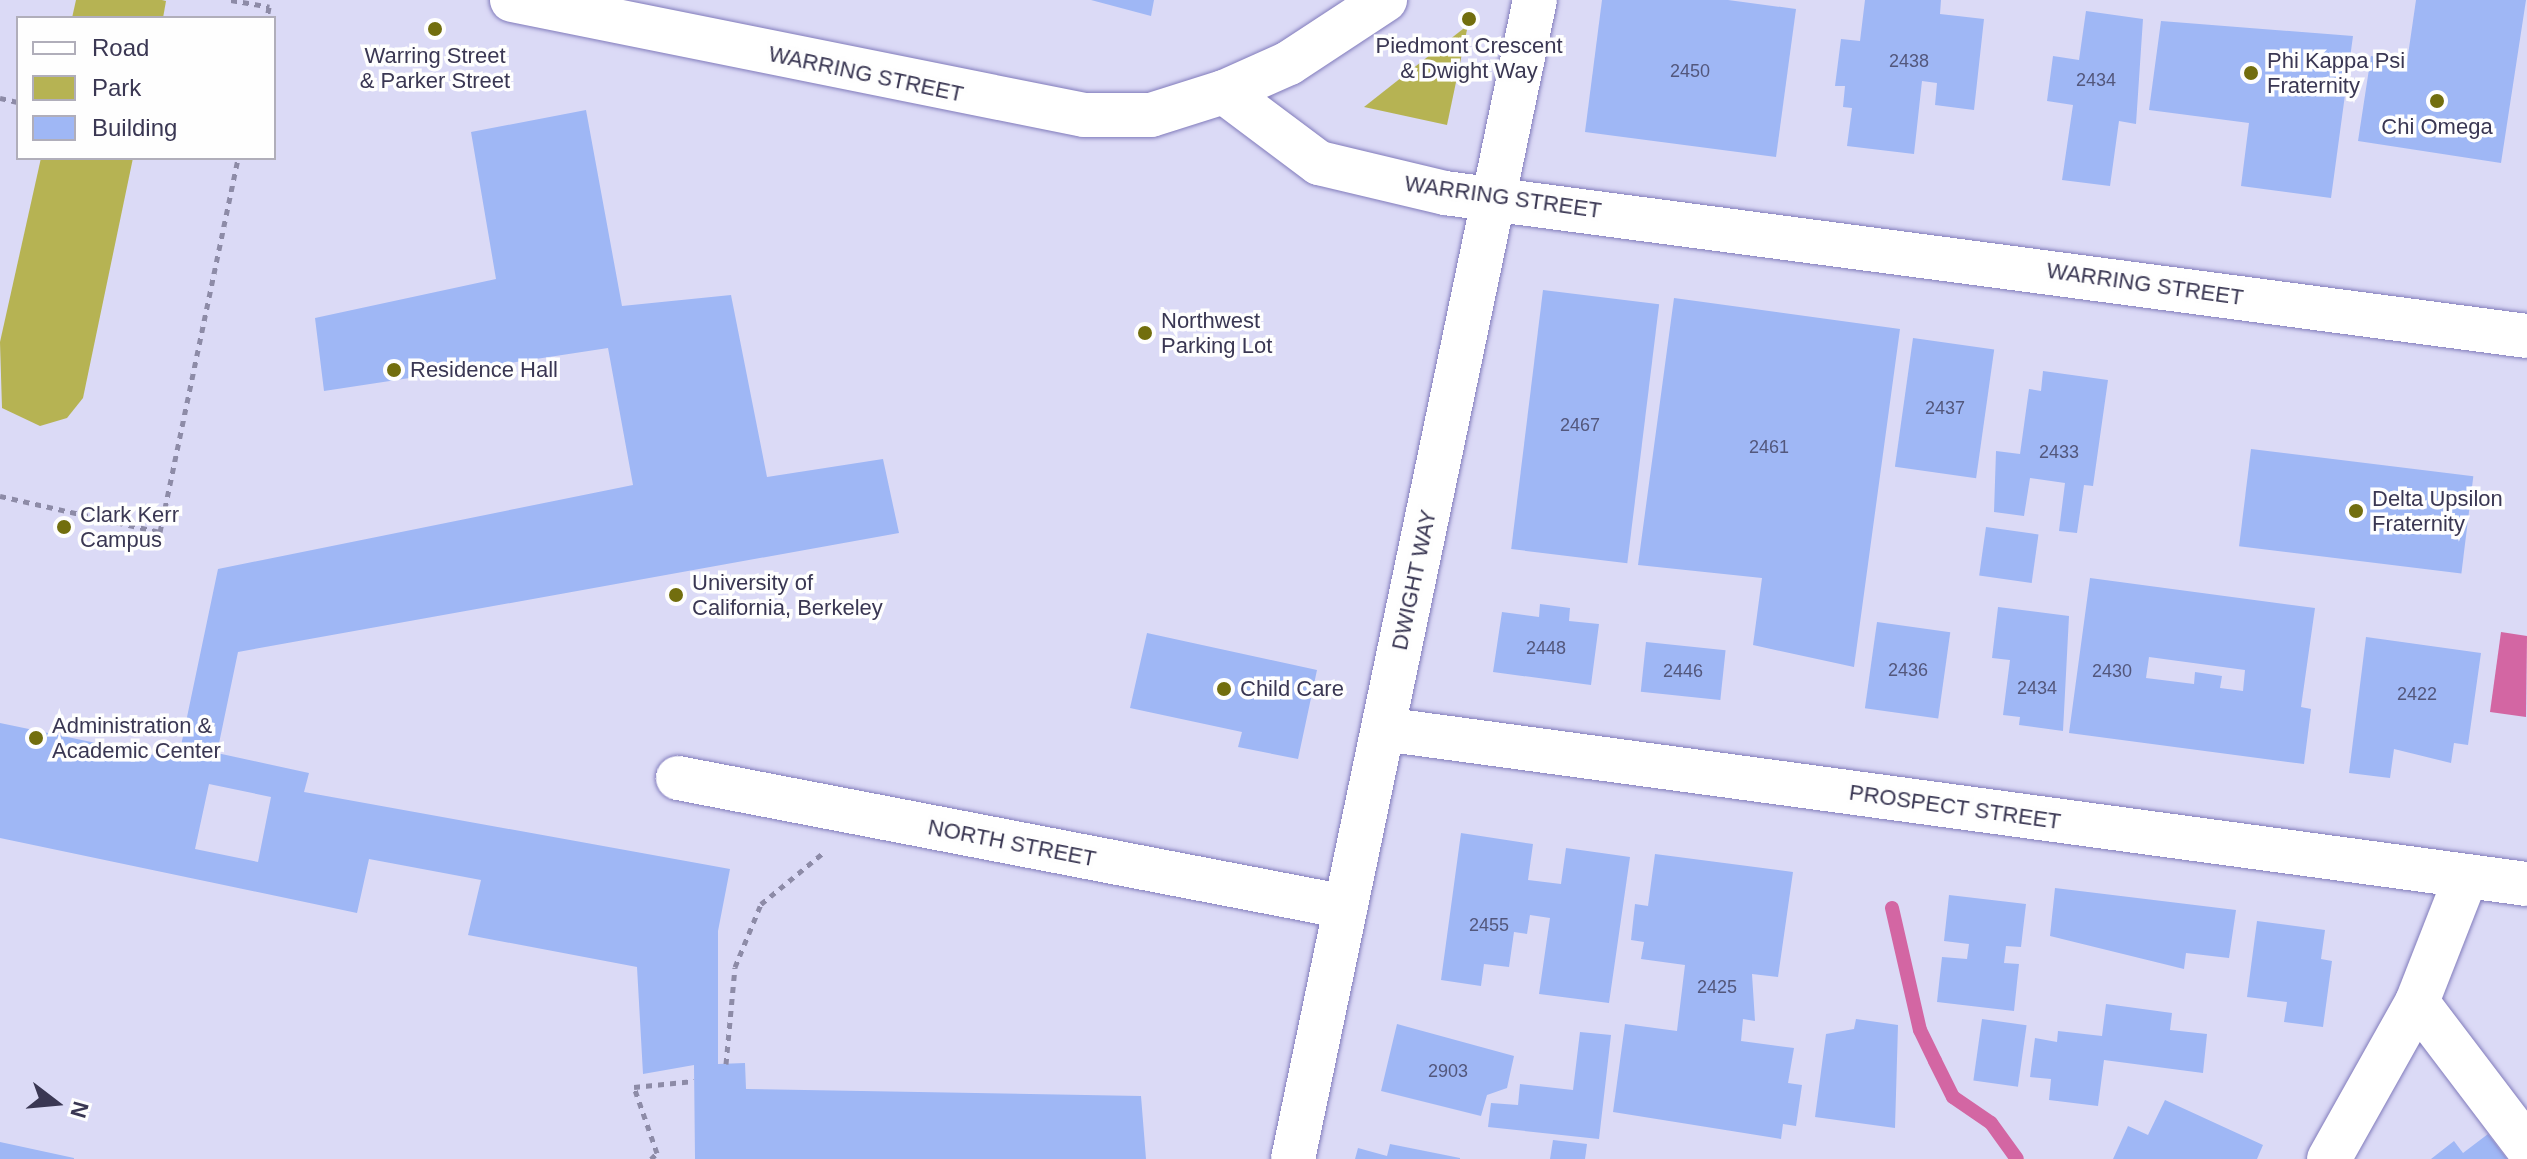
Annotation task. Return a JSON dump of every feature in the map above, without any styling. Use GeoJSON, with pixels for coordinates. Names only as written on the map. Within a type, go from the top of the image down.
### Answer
{"type":"FeatureCollection","features":[{"type":"Feature","properties":{"kind":"street","name":"WARRING STREET"},"geometry":{"type":"LineString","coordinates":[[512,0],[1084,115],[1151,115],[1224,92],[1319,163],[1494,199],[2527,336]]}},
{"type":"Feature","properties":{"kind":"street"},"geometry":{"type":"LineString","coordinates":[[1224,92],[1289,63],[1385,0]]}},
{"type":"Feature","properties":{"kind":"street","name":"DWIGHT WAY"},"geometry":{"type":"LineString","coordinates":[[1293,1159],[1535,0]]}},
{"type":"Feature","properties":{"kind":"street","name":"PROSPECT STREET"},"geometry":{"type":"LineString","coordinates":[[1383,729],[2527,884]]}},
{"type":"Feature","properties":{"kind":"street","name":"NORTH STREET"},"geometry":{"type":"LineString","coordinates":[[678,778],[1346,907]]}},
{"type":"Feature","properties":{"kind":"street"},"geometry":{"type":"LineString","coordinates":[[2329,1159],[2417,1002],[2466,877]]}},
{"type":"Feature","properties":{"kind":"street"},"geometry":{"type":"LineString","coordinates":[[2417,1002],[2527,1147]]}},
{"type":"Feature","properties":{"kind":"path"},"geometry":{"type":"LineString","coordinates":[[231,0],[269,7],[267,16]]}},
{"type":"Feature","properties":{"kind":"path"},"geometry":{"type":"LineString","coordinates":[[0,496],[160,532],[238,160]]}},
{"type":"Feature","properties":{"kind":"path"},"geometry":{"type":"LineString","coordinates":[[726,1064],[735,967],[761,904],[822,853],[857,839],[862,814]]}},
{"type":"Feature","properties":{"kind":"path"},"geometry":{"type":"LineString","coordinates":[[651,1159],[657,1153],[634,1087],[694,1081]]}},
{"type":"Feature","properties":{"kind":"green space"},"geometry":{"type":"Polygon","coordinates":[[[76,0],[166,1],[163,16],[72,16],[76,0]]]}},
{"type":"Feature","properties":{"kind":"green space"},"geometry":{"type":"Polygon","coordinates":[[[1468,25],[1447,125],[1364,107],[1468,25]]]}},
{"type":"Feature","properties":{"kind":"green space"},"geometry":{"type":"Polygon","coordinates":[[[41,160],[133,160],[83,398],[67,418],[40,426],[2,408],[0,342],[41,160]]]}},
{"type":"Feature","properties":{"kind":"shaded area"},"geometry":{"type":"Polygon","coordinates":[[[2501,632],[2527,636],[2526,717],[2490,712],[2501,632]]]}},
{"type":"Feature","properties":{"kind":"building"},"geometry":{"type":"Polygon","coordinates":[[[1091,0],[1154,0],[1151,16],[1091,0]]]}},
{"type":"Feature","properties":{"kind":"building"},"geometry":{"type":"Polygon","coordinates":[[[1602,0],[1728,0],[1796,9],[1776,157],[1585,132],[1602,0]]]}},
{"type":"Feature","properties":{"kind":"building"},"geometry":{"type":"Polygon","coordinates":[[[1865,0],[1941,0],[1940,14],[1984,19],[1974,110],[1935,105],[1937,83],[1922,81],[1914,154],[1847,146],[1852,108],[1843,107],[1845,86],[1835,86],[1841,39],[1860,41],[1865,0]]]}},
{"type":"Feature","properties":{"kind":"building","name":"Chi Omega"},"geometry":{"type":"Polygon","coordinates":[[[2416,0],[2526,0],[2501,163],[2358,141],[2371,56],[2407,62],[2416,0]]]}},
{"type":"Feature","properties":{"kind":"building"},"geometry":{"type":"Polygon","coordinates":[[[2086,11],[2143,19],[2136,124],[2119,121],[2110,186],[2062,180],[2073,105],[2047,101],[2053,56],[2079,60],[2086,11]]]}},
{"type":"Feature","properties":{"kind":"building","name":"Phi Kappa Psi Fraternity"},"geometry":{"type":"Polygon","coordinates":[[[2161,21],[2353,36],[2331,198],[2241,186],[2249,123],[2149,110],[2161,21]]]}},
{"type":"Feature","properties":{"kind":"building"},"geometry":{"type":"Polygon","coordinates":[[[586,110],[622,306],[731,295],[767,477],[883,459],[899,533],[238,652],[217,753],[309,773],[304,792],[730,869],[718,931],[718,1064],[745,1063],[746,1089],[1141,1096],[1146,1159],[695,1159],[694,1065],[643,1074],[637,967],[468,935],[481,880],[369,859],[357,913],[0,838],[0,723],[178,760],[218,569],[633,485],[608,348],[324,391],[315,318],[496,279],[471,132],[586,110]],[[209,784],[195,849],[258,862],[271,797],[209,784]]]}},
{"type":"Feature","properties":{"kind":"building"},"geometry":{"type":"Polygon","coordinates":[[[1543,290],[1659,304],[1627,563],[1511,549],[1543,290]]]}},
{"type":"Feature","properties":{"kind":"building"},"geometry":{"type":"Polygon","coordinates":[[[1674,298],[1900,329],[1854,667],[1753,645],[1762,578],[1638,565],[1674,298]]]}},
{"type":"Feature","properties":{"kind":"building"},"geometry":{"type":"Polygon","coordinates":[[[1913,338],[1994,349],[1976,478],[1895,467],[1913,338]]]}},
{"type":"Feature","properties":{"kind":"building"},"geometry":{"type":"Polygon","coordinates":[[[2043,371],[2108,380],[2093,486],[2084,485],[2077,533],[2059,531],[2065,483],[2030,478],[2024,516],[1994,512],[1996,451],[2020,454],[2029,389],[2041,391],[2043,371]]]}},
{"type":"Feature","properties":{"kind":"building","name":"Delta Upsilon Fraternity"},"geometry":{"type":"Polygon","coordinates":[[[2251,449],[2473,476],[2461,574],[2239,546],[2251,449]]]}},
{"type":"Feature","properties":{"kind":"building"},"geometry":{"type":"Polygon","coordinates":[[[1986,527],[2038,534],[2032,583],[1979,576],[1986,527]]]}},
{"type":"Feature","properties":{"kind":"building"},"geometry":{"type":"Polygon","coordinates":[[[2090,578],[2315,608],[2301,707],[2311,709],[2304,764],[2069,733],[2090,578]],[[2149,657],[2146,678],[2194,684],[2195,672],[2222,676],[2220,688],[2243,691],[2245,670],[2149,657]]]}},
{"type":"Feature","properties":{"kind":"building"},"geometry":{"type":"Polygon","coordinates":[[[1540,604],[1570,608],[1569,621],[1599,624],[1591,685],[1493,672],[1502,612],[1539,617],[1540,604]]]}},
{"type":"Feature","properties":{"kind":"building"},"geometry":{"type":"Polygon","coordinates":[[[1998,607],[2069,616],[2063,731],[2019,725],[2020,717],[2003,715],[2010,660],[1992,658],[1998,607]]]}},
{"type":"Feature","properties":{"kind":"building"},"geometry":{"type":"Polygon","coordinates":[[[1877,622],[1950,632],[1938,718],[1865,708],[1877,622]]]}},
{"type":"Feature","properties":{"kind":"building","name":"Child Care"},"geometry":{"type":"Polygon","coordinates":[[[1147,633],[1317,670],[1298,759],[1238,747],[1242,732],[1130,708],[1147,633]]]}},
{"type":"Feature","properties":{"kind":"building"},"geometry":{"type":"Polygon","coordinates":[[[2366,637],[2481,653],[2468,745],[2454,743],[2451,763],[2394,749],[2390,778],[2349,773],[2366,637]]]}},
{"type":"Feature","properties":{"kind":"building"},"geometry":{"type":"Polygon","coordinates":[[[1646,642],[1726,650],[1720,700],[1641,692],[1646,642]]]}},
{"type":"Feature","properties":{"kind":"building"},"geometry":{"type":"Polygon","coordinates":[[[1461,833],[1533,844],[1528,880],[1561,884],[1566,848],[1630,857],[1609,1003],[1539,994],[1550,918],[1530,915],[1527,934],[1514,932],[1509,967],[1484,964],[1481,986],[1441,980],[1461,833]]]}},
{"type":"Feature","properties":{"kind":"building"},"geometry":{"type":"Polygon","coordinates":[[[1655,854],[1793,872],[1778,977],[1752,974],[1755,1021],[1743,1019],[1741,1041],[1794,1048],[1788,1083],[1802,1085],[1796,1126],[1783,1124],[1781,1139],[1613,1112],[1625,1024],[1677,1031],[1685,965],[1641,959],[1644,942],[1631,940],[1635,904],[1648,906],[1655,854]]]}},
{"type":"Feature","properties":{"kind":"building"},"geometry":{"type":"Polygon","coordinates":[[[2055,888],[2236,910],[2229,958],[2186,953],[2184,969],[2050,936],[2055,888]]]}},
{"type":"Feature","properties":{"kind":"building"},"geometry":{"type":"Polygon","coordinates":[[[1949,895],[2026,904],[2021,947],[2006,946],[2004,963],[2019,964],[2014,1011],[1937,1002],[1942,957],[1967,959],[1969,944],[1944,941],[1949,895]]]}},
{"type":"Feature","properties":{"kind":"building"},"geometry":{"type":"Polygon","coordinates":[[[2257,921],[2325,930],[2321,959],[2332,961],[2323,1027],[2284,1022],[2287,1002],[2247,997],[2257,921]]]}},
{"type":"Feature","properties":{"kind":"building"},"geometry":{"type":"Polygon","coordinates":[[[2106,1004],[2172,1013],[2170,1030],[2207,1034],[2203,1073],[2104,1060],[2098,1106],[2049,1100],[2051,1079],[2030,1077],[2035,1038],[2057,1042],[2058,1031],[2102,1036],[2106,1004]]]}},
{"type":"Feature","properties":{"kind":"building"},"geometry":{"type":"Polygon","coordinates":[[[1856,1019],[1898,1025],[1895,1128],[1815,1117],[1826,1034],[1854,1029],[1856,1019]]]}},
{"type":"Feature","properties":{"kind":"building"},"geometry":{"type":"Polygon","coordinates":[[[1982,1019],[2027,1025],[2018,1087],[1973,1080],[1982,1019]]]}},
{"type":"Feature","properties":{"kind":"building"},"geometry":{"type":"Polygon","coordinates":[[[1397,1024],[1514,1056],[1507,1088],[1487,1095],[1481,1116],[1381,1091],[1397,1024]]]}},
{"type":"Feature","properties":{"kind":"building"},"geometry":{"type":"Polygon","coordinates":[[[1580,1032],[1611,1035],[1599,1139],[1488,1127],[1491,1103],[1518,1105],[1520,1084],[1573,1090],[1580,1032]]]}},
{"type":"Feature","properties":{"kind":"building"},"geometry":{"type":"Polygon","coordinates":[[[2165,1100],[2263,1145],[2257,1159],[2113,1159],[2128,1126],[2148,1135],[2165,1100]]]}},
{"type":"Feature","properties":{"kind":"building"},"geometry":{"type":"Polygon","coordinates":[[[2488,1134],[2507,1159],[2431,1159],[2454,1141],[2463,1153],[2488,1134]]]}},
{"type":"Feature","properties":{"kind":"building"},"geometry":{"type":"Polygon","coordinates":[[[1553,1140],[1587,1144],[1585,1159],[1550,1159],[1553,1140]]]}},
{"type":"Feature","properties":{"kind":"building"},"geometry":{"type":"Polygon","coordinates":[[[0,1142],[74,1158],[74,1159],[0,1159],[0,1142]]]}},
{"type":"Feature","properties":{"kind":"building"},"geometry":{"type":"Polygon","coordinates":[[[1390,1144],[1460,1159],[1355,1159],[1358,1148],[1387,1156],[1390,1144]]]}},
{"type":"Feature","properties":{"kind":"waterway"},"geometry":{"type":"LineString","coordinates":[[1892,908],[1920,1030],[1935,1061],[1953,1097],[1991,1123],[2017,1159]]}},
{"type":"Feature","properties":{"kind":"place","name":"Piedmont Crescent & Dwight Way"},"geometry":{"type":"Point","coordinates":[1469,19]}},
{"type":"Feature","properties":{"kind":"place","name":"Warring Street & Parker Street"},"geometry":{"type":"Point","coordinates":[435,29]}},
{"type":"Feature","properties":{"kind":"place","name":"Phi Kappa Psi Fraternity"},"geometry":{"type":"Point","coordinates":[2251,73]}},
{"type":"Feature","properties":{"kind":"place","name":"Chi Omega"},"geometry":{"type":"Point","coordinates":[2437,101]}},
{"type":"Feature","properties":{"kind":"place","name":"Northwest Parking Lot"},"geometry":{"type":"Point","coordinates":[1145,333]}},
{"type":"Feature","properties":{"kind":"place","name":"Residence Hall"},"geometry":{"type":"Point","coordinates":[394,370]}},
{"type":"Feature","properties":{"kind":"place","name":"Delta Upsilon Fraternity"},"geometry":{"type":"Point","coordinates":[2356,511]}},
{"type":"Feature","properties":{"kind":"place","name":"Clark Kerr Campus"},"geometry":{"type":"Point","coordinates":[64,527]}},
{"type":"Feature","properties":{"kind":"place","name":"University of California, Berkeley"},"geometry":{"type":"Point","coordinates":[676,595]}},
{"type":"Feature","properties":{"kind":"place","name":"Child Care"},"geometry":{"type":"Point","coordinates":[1224,689]}},
{"type":"Feature","properties":{"kind":"place","name":"Administration & Academic Center"},"geometry":{"type":"Point","coordinates":[36,738]}}]}
